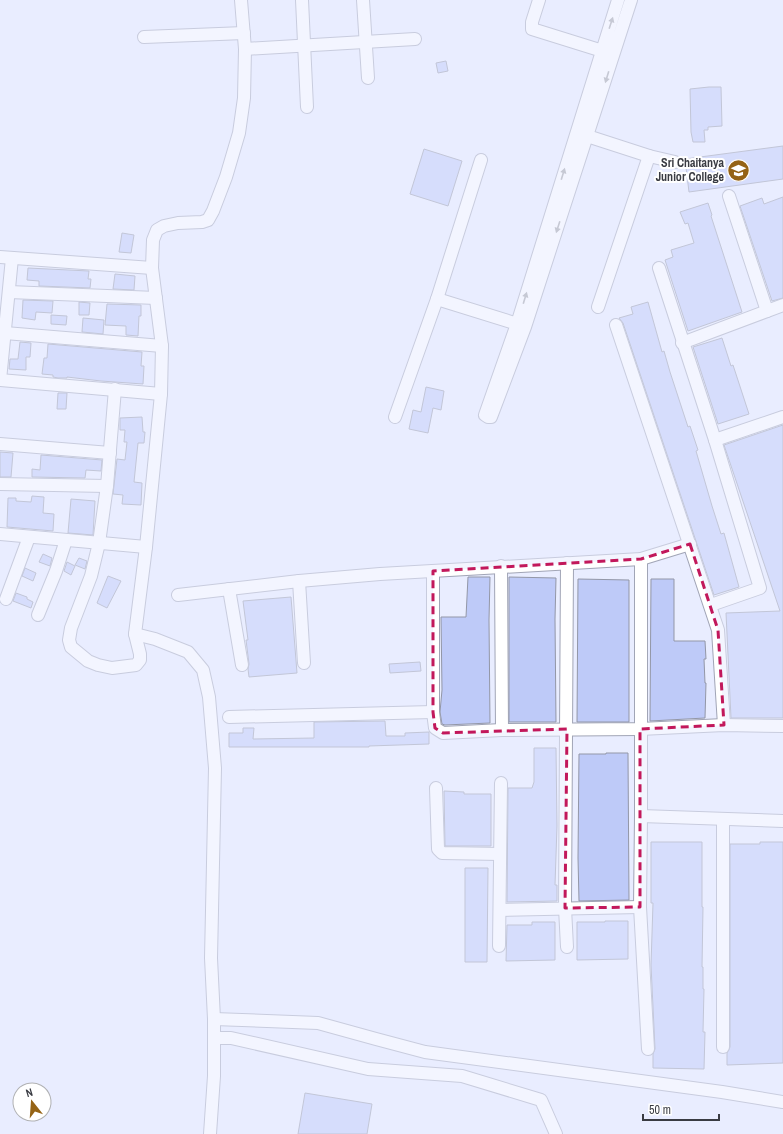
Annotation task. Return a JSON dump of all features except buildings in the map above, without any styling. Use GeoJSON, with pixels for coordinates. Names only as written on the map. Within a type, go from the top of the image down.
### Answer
{"type":"FeatureCollection","features":[{"type":"Feature","properties":{"kind":"street"},"geometry":{"type":"LineString","coordinates":[[115,389],[107,486],[99,543],[91,576],[71,628],[69,640],[71,647],[88,661],[112,668],[130,666],[136,664],[140,660],[135,634],[146,547],[161,394],[162,346],[152,268],[153,240],[157,230],[164,226],[208,220],[226,177],[239,133],[244,98],[245,49],[241,0]]}},
{"type":"Feature","properties":{"kind":"street"},"geometry":{"type":"LineString","coordinates":[[302,0],[307,107]]}},
{"type":"Feature","properties":{"kind":"street"},"geometry":{"type":"LineString","coordinates":[[363,0],[368,78]]}},
{"type":"Feature","properties":{"kind":"street"},"geometry":{"type":"LineString","coordinates":[[539,0],[532,22],[532,29],[607,52]]}},
{"type":"Feature","properties":{"kind":"street"},"geometry":{"type":"LineString","coordinates":[[521,326],[485,415],[488,417],[491,417],[521,326],[582,134],[607,52],[618,0]]}},
{"type":"Feature","properties":{"kind":"street"},"geometry":{"type":"LineString","coordinates":[[607,52],[631,0]]}},
{"type":"Feature","properties":{"kind":"street"},"geometry":{"type":"LineString","coordinates":[[144,37],[244,33]]}},
{"type":"Feature","properties":{"kind":"street"},"geometry":{"type":"LineString","coordinates":[[245,49],[415,39]]}},
{"type":"Feature","properties":{"kind":"street"},"geometry":{"type":"LineString","coordinates":[[582,134],[649,156],[675,162]]}},
{"type":"Feature","properties":{"kind":"street"},"geometry":{"type":"LineString","coordinates":[[598,307],[649,156]]}},
{"type":"Feature","properties":{"kind":"street"},"geometry":{"type":"LineString","coordinates":[[395,417],[437,299],[481,160]]}},
{"type":"Feature","properties":{"kind":"street"},"geometry":{"type":"LineString","coordinates":[[729,196],[767,311]]}},
{"type":"Feature","properties":{"kind":"street"},"geometry":{"type":"LineString","coordinates":[[152,268],[6,257],[8,292],[0,380],[161,394]]}},
{"type":"Feature","properties":{"kind":"street"},"geometry":{"type":"LineString","coordinates":[[659,268],[715,440],[760,588],[711,605]]}},
{"type":"Feature","properties":{"kind":"street"},"geometry":{"type":"LineString","coordinates":[[8,292],[156,298]]}},
{"type":"Feature","properties":{"kind":"street"},"geometry":{"type":"LineString","coordinates":[[437,299],[521,326]]}},
{"type":"Feature","properties":{"kind":"street"},"geometry":{"type":"LineString","coordinates":[[682,342],[783,305]]}},
{"type":"Feature","properties":{"kind":"street"},"geometry":{"type":"LineString","coordinates":[[616,325],[711,605],[718,630],[724,725]]}},
{"type":"Feature","properties":{"kind":"street"},"geometry":{"type":"LineString","coordinates":[[5,333],[162,346]]}},
{"type":"Feature","properties":{"kind":"street"},"geometry":{"type":"LineString","coordinates":[[715,440],[783,417]]}},
{"type":"Feature","properties":{"kind":"street"},"geometry":{"type":"LineString","coordinates":[[0,444],[110,453]]}},
{"type":"Feature","properties":{"kind":"street"},"geometry":{"type":"LineString","coordinates":[[0,484],[107,486]]}},
{"type":"Feature","properties":{"kind":"street"},"geometry":{"type":"LineString","coordinates":[[0,534],[146,547]]}},
{"type":"Feature","properties":{"kind":"street"},"geometry":{"type":"LineString","coordinates":[[6,599],[29,536]]}},
{"type":"Feature","properties":{"kind":"street"},"geometry":{"type":"LineString","coordinates":[[38,615],[56,571],[66,540]]}},
{"type":"Feature","properties":{"kind":"street"},"geometry":{"type":"LineString","coordinates":[[178,595],[299,581],[380,574],[641,559],[690,544]]}},
{"type":"Feature","properties":{"kind":"street"},"geometry":{"type":"LineString","coordinates":[[641,559],[640,907],[648,1050]]}},
{"type":"Feature","properties":{"kind":"street"},"geometry":{"type":"LineString","coordinates":[[567,563],[565,908],[568,947]]}},
{"type":"Feature","properties":{"kind":"street"},"geometry":{"type":"LineString","coordinates":[[501,566],[502,730]]}},
{"type":"Feature","properties":{"kind":"street"},"geometry":{"type":"LineString","coordinates":[[433,571],[433,712],[435,728],[444,733],[502,730],[640,729],[724,725],[783,726]]}},
{"type":"Feature","properties":{"kind":"street"},"geometry":{"type":"LineString","coordinates":[[299,581],[304,663]]}},
{"type":"Feature","properties":{"kind":"street"},"geometry":{"type":"LineString","coordinates":[[229,589],[242,666]]}},
{"type":"Feature","properties":{"kind":"street"},"geometry":{"type":"LineString","coordinates":[[135,634],[155,639],[188,652],[203,670],[208,697],[215,768],[211,958],[214,1019],[214,1076],[210,1134]]}},
{"type":"Feature","properties":{"kind":"street"},"geometry":{"type":"LineString","coordinates":[[229,718],[433,712]]}},
{"type":"Feature","properties":{"kind":"street"},"geometry":{"type":"LineString","coordinates":[[499,946],[501,783]]}},
{"type":"Feature","properties":{"kind":"street"},"geometry":{"type":"LineString","coordinates":[[436,788],[438,848],[442,853],[500,854]]}},
{"type":"Feature","properties":{"kind":"street"},"geometry":{"type":"LineString","coordinates":[[641,816],[783,821]]}},
{"type":"Feature","properties":{"kind":"street"},"geometry":{"type":"LineString","coordinates":[[723,1047],[724,820]]}},
{"type":"Feature","properties":{"kind":"street"},"geometry":{"type":"LineString","coordinates":[[500,910],[640,907]]}},
{"type":"Feature","properties":{"kind":"street"},"geometry":{"type":"LineString","coordinates":[[214,1019],[318,1023],[425,1052],[722,1092],[783,1102]]}},
{"type":"Feature","properties":{"kind":"street"},"geometry":{"type":"LineString","coordinates":[[214,1038],[231,1038],[368,1069],[462,1076],[540,1100],[556,1134]]}},
{"type":"Feature","properties":{"kind":"highlighted area"},"geometry":{"type":"Polygon","coordinates":[[[690,544],[718,630],[724,725],[640,729],[640,907],[565,908],[567,729],[443,733],[435,728],[433,712],[433,571],[641,559],[690,544]]]}},
{"type":"Feature","properties":{"kind":"place","name":"Sri Chaitanya Junior College"},"geometry":{"type":"Point","coordinates":[739,170]}}]}
